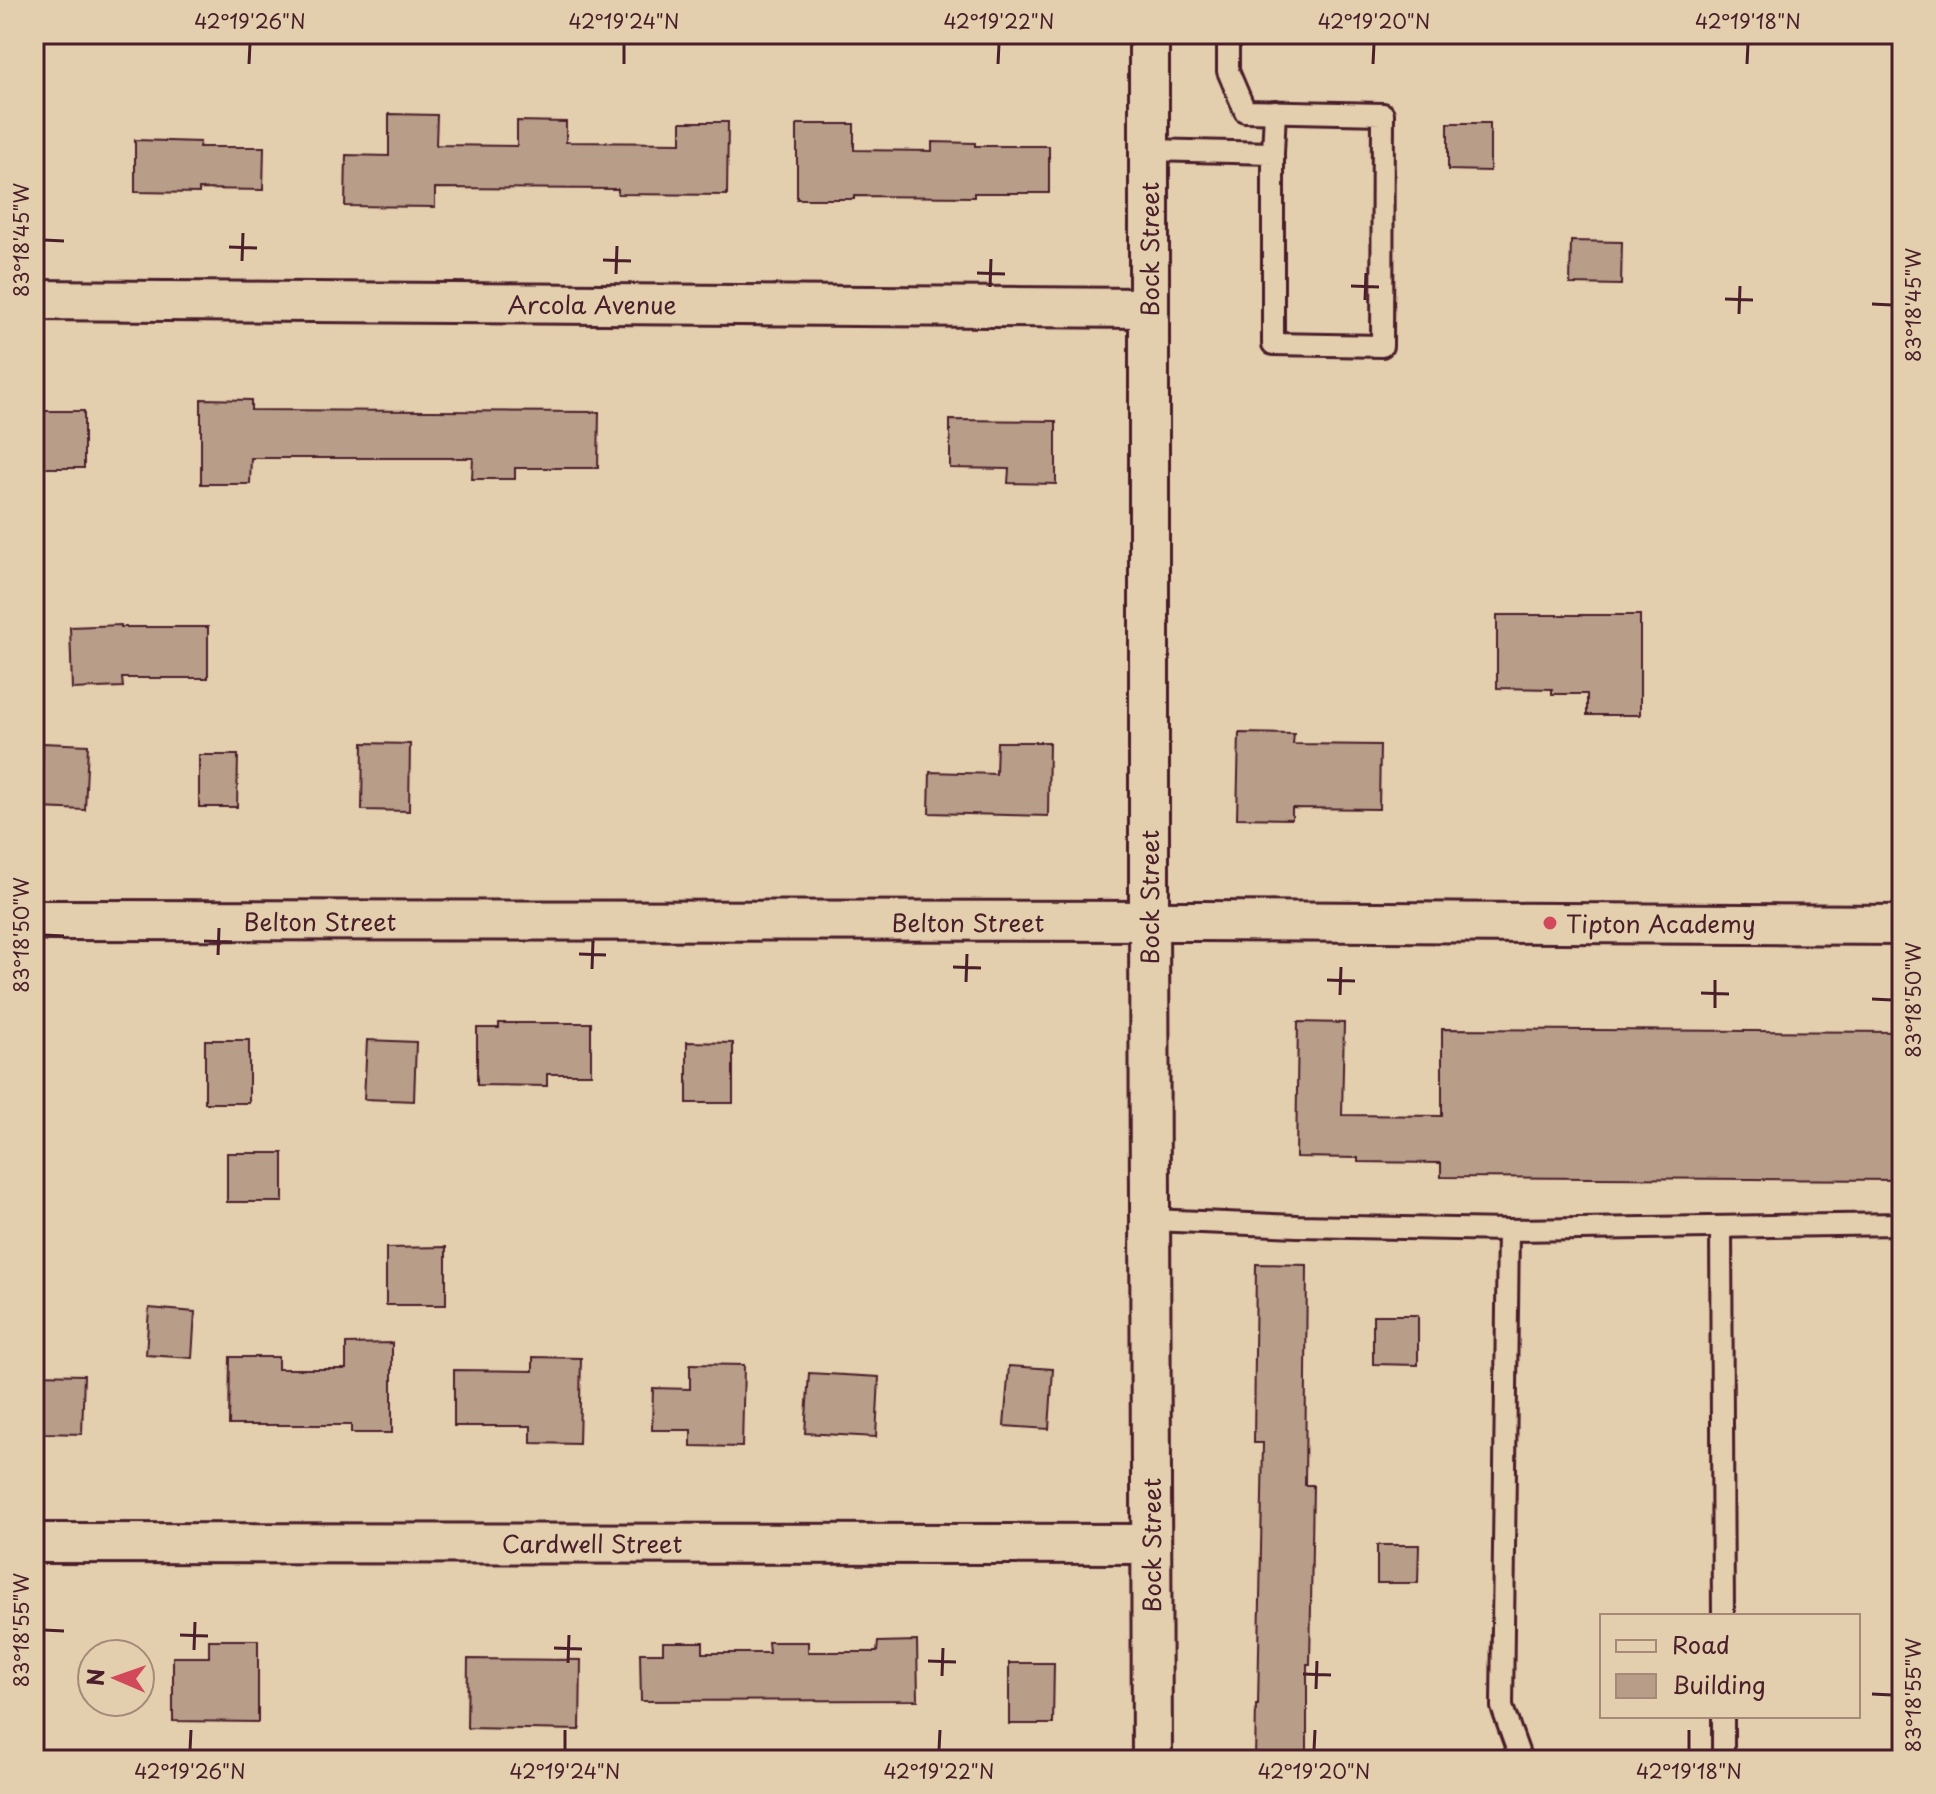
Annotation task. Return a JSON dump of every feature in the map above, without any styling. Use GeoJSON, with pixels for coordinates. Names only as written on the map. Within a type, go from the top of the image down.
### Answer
{"type":"FeatureCollection","features":[{"type":"Feature","properties":{"kind":"street","name":"Bock Street"},"geometry":{"type":"LineString","coordinates":[[1149,34],[1152,1760]]}},
{"type":"Feature","properties":{"kind":"street","name":"Arcola Avenue"},"geometry":{"type":"LineString","coordinates":[[34,300],[1149,308]]}},
{"type":"Feature","properties":{"kind":"street","name":"Belton Street"},"geometry":{"type":"LineString","coordinates":[[34,920],[1902,925]]}},
{"type":"Feature","properties":{"kind":"street","name":"Cardwell Street"},"geometry":{"type":"LineString","coordinates":[[34,1543],[1151,1544]]}},
{"type":"Feature","properties":{"kind":"lane"},"geometry":{"type":"LineString","coordinates":[[1228,34],[1228,71],[1245,111],[1275,111],[1383,114],[1382,346],[1273,344],[1275,111]]}},
{"type":"Feature","properties":{"kind":"lane"},"geometry":{"type":"LineString","coordinates":[[1149,150],[1273,153]]}},
{"type":"Feature","properties":{"kind":"lane"},"geometry":{"type":"LineString","coordinates":[[1151,1220],[1508,1230],[1902,1224]]}},
{"type":"Feature","properties":{"kind":"lane"},"geometry":{"type":"LineString","coordinates":[[1721,1227],[1723,1614]]}},
{"type":"Feature","properties":{"kind":"lane"},"geometry":{"type":"LineString","coordinates":[[1508,1230],[1502,1707],[1521,1760]]}},
{"type":"Feature","properties":{"kind":"lane"},"geometry":{"type":"LineString","coordinates":[[1723,1718],[1723,1760]]}},
{"type":"Feature","properties":{"kind":"building"},"geometry":{"type":"Polygon","coordinates":[[[389,114],[437,115],[436,145],[517,146],[517,121],[566,122],[566,142],[681,143],[681,122],[728,122],[727,195],[618,194],[618,189],[435,188],[435,207],[345,206],[346,155],[389,156],[389,114]]]}},
{"type":"Feature","properties":{"kind":"building"},"geometry":{"type":"Polygon","coordinates":[[[1448,123],[1490,123],[1490,171],[1448,170],[1448,123]]]}},
{"type":"Feature","properties":{"kind":"building"},"geometry":{"type":"Polygon","coordinates":[[[797,124],[854,124],[854,150],[932,151],[932,142],[975,143],[975,146],[1049,146],[1049,193],[797,199],[797,124]]]}},
{"type":"Feature","properties":{"kind":"building"},"geometry":{"type":"Polygon","coordinates":[[[135,140],[200,142],[199,147],[264,147],[263,190],[135,192],[135,140]]]}},
{"type":"Feature","properties":{"kind":"building"},"geometry":{"type":"Polygon","coordinates":[[[1571,241],[1622,242],[1621,285],[1570,284],[1571,241]]]}},
{"type":"Feature","properties":{"kind":"building"},"geometry":{"type":"Polygon","coordinates":[[[201,399],[251,400],[251,410],[599,412],[598,468],[515,468],[515,479],[472,479],[473,458],[251,458],[250,484],[201,484],[201,399]]]}},
{"type":"Feature","properties":{"kind":"building"},"geometry":{"type":"Polygon","coordinates":[[[34,411],[84,411],[84,468],[34,468],[34,411]]]}},
{"type":"Feature","properties":{"kind":"building"},"geometry":{"type":"Polygon","coordinates":[[[950,420],[1056,421],[1056,484],[1008,483],[1009,469],[950,468],[950,420]]]}},
{"type":"Feature","properties":{"kind":"building"},"geometry":{"type":"Polygon","coordinates":[[[1497,615],[1640,615],[1640,715],[1587,715],[1587,694],[1552,694],[1552,689],[1497,688],[1497,615]]]}},
{"type":"Feature","properties":{"kind":"building"},"geometry":{"type":"Polygon","coordinates":[[[70,627],[208,627],[208,678],[122,678],[123,687],[72,689],[70,627]]]}},
{"type":"Feature","properties":{"kind":"building"},"geometry":{"type":"Polygon","coordinates":[[[1239,733],[1294,734],[1293,744],[1380,745],[1379,809],[1292,808],[1292,819],[1237,818],[1239,733]]]}},
{"type":"Feature","properties":{"kind":"building"},"geometry":{"type":"Polygon","coordinates":[[[997,742],[1049,742],[1048,816],[929,813],[930,772],[996,774],[997,742]]]}},
{"type":"Feature","properties":{"kind":"building"},"geometry":{"type":"Polygon","coordinates":[[[43,743],[88,745],[85,810],[40,808],[43,743]]]}},
{"type":"Feature","properties":{"kind":"building"},"geometry":{"type":"Polygon","coordinates":[[[363,743],[410,744],[409,811],[362,810],[363,743]]]}},
{"type":"Feature","properties":{"kind":"building"},"geometry":{"type":"Polygon","coordinates":[[[199,755],[238,755],[237,807],[199,807],[199,755]]]}},
{"type":"Feature","properties":{"kind":"building"},"geometry":{"type":"Polygon","coordinates":[[[1298,1022],[1344,1023],[1342,1115],[1442,1116],[1442,1029],[1902,1032],[1902,1180],[1441,1177],[1441,1163],[1358,1162],[1358,1158],[1296,1157],[1298,1022]]]}},
{"type":"Feature","properties":{"kind":"building"},"geometry":{"type":"Polygon","coordinates":[[[499,1023],[591,1023],[591,1074],[547,1074],[547,1086],[477,1085],[477,1028],[499,1028],[499,1023]]]}},
{"type":"Feature","properties":{"kind":"building"},"geometry":{"type":"Polygon","coordinates":[[[205,1040],[249,1040],[249,1103],[205,1103],[205,1040]]]}},
{"type":"Feature","properties":{"kind":"building"},"geometry":{"type":"Polygon","coordinates":[[[367,1040],[416,1042],[414,1101],[364,1099],[367,1040]]]}},
{"type":"Feature","properties":{"kind":"building"},"geometry":{"type":"Polygon","coordinates":[[[687,1042],[733,1043],[733,1103],[687,1103],[687,1042]]]}},
{"type":"Feature","properties":{"kind":"building"},"geometry":{"type":"Polygon","coordinates":[[[227,1153],[283,1153],[283,1202],[227,1202],[227,1153]]]}},
{"type":"Feature","properties":{"kind":"building"},"geometry":{"type":"Polygon","coordinates":[[[446,1247],[446,1305],[386,1305],[386,1248],[446,1247]]]}},
{"type":"Feature","properties":{"kind":"building"},"geometry":{"type":"Polygon","coordinates":[[[1256,1264],[1307,1265],[1305,1485],[1313,1485],[1307,1760],[1255,1760],[1263,1443],[1254,1443],[1256,1264]]]}},
{"type":"Feature","properties":{"kind":"building"},"geometry":{"type":"Polygon","coordinates":[[[149,1308],[195,1312],[192,1358],[146,1355],[149,1308]]]}},
{"type":"Feature","properties":{"kind":"building"},"geometry":{"type":"Polygon","coordinates":[[[1373,1315],[1418,1315],[1418,1365],[1373,1364],[1373,1315]]]}},
{"type":"Feature","properties":{"kind":"building"},"geometry":{"type":"Polygon","coordinates":[[[392,1343],[392,1433],[351,1433],[351,1425],[229,1425],[230,1357],[278,1357],[278,1369],[346,1369],[346,1344],[392,1343]]]}},
{"type":"Feature","properties":{"kind":"building"},"geometry":{"type":"Polygon","coordinates":[[[533,1357],[581,1358],[579,1444],[531,1443],[531,1426],[454,1426],[454,1370],[533,1371],[533,1357]]]}},
{"type":"Feature","properties":{"kind":"building"},"geometry":{"type":"Polygon","coordinates":[[[690,1364],[744,1365],[742,1447],[691,1446],[691,1430],[652,1430],[653,1388],[690,1389],[690,1364]]]}},
{"type":"Feature","properties":{"kind":"building"},"geometry":{"type":"Polygon","coordinates":[[[1009,1366],[1053,1369],[1049,1429],[1004,1426],[1009,1366]]]}},
{"type":"Feature","properties":{"kind":"building"},"geometry":{"type":"Polygon","coordinates":[[[809,1373],[879,1377],[876,1437],[805,1433],[809,1373]]]}},
{"type":"Feature","properties":{"kind":"building"},"geometry":{"type":"Polygon","coordinates":[[[34,1374],[84,1375],[82,1434],[43,1433],[43,1418],[34,1418],[34,1374]]]}},
{"type":"Feature","properties":{"kind":"building"},"geometry":{"type":"Polygon","coordinates":[[[1377,1545],[1419,1545],[1418,1583],[1377,1583],[1377,1545]]]}},
{"type":"Feature","properties":{"kind":"building"},"geometry":{"type":"Polygon","coordinates":[[[209,1640],[258,1640],[258,1722],[173,1721],[173,1657],[209,1657],[209,1640]]]}},
{"type":"Feature","properties":{"kind":"building"},"geometry":{"type":"Polygon","coordinates":[[[917,1641],[918,1700],[641,1701],[640,1653],[663,1653],[663,1642],[703,1642],[703,1653],[769,1653],[768,1642],[808,1642],[808,1652],[877,1652],[878,1642],[917,1641]]]}},
{"type":"Feature","properties":{"kind":"building"},"geometry":{"type":"Polygon","coordinates":[[[468,1659],[581,1660],[580,1730],[467,1728],[468,1659]]]}},
{"type":"Feature","properties":{"kind":"building"},"geometry":{"type":"Polygon","coordinates":[[[1009,1663],[1054,1663],[1053,1724],[1009,1724],[1009,1663]]]}},
{"type":"Feature","properties":{"kind":"place","name":"Tipton Academy"},"geometry":{"type":"Point","coordinates":[1550,923]}}]}
